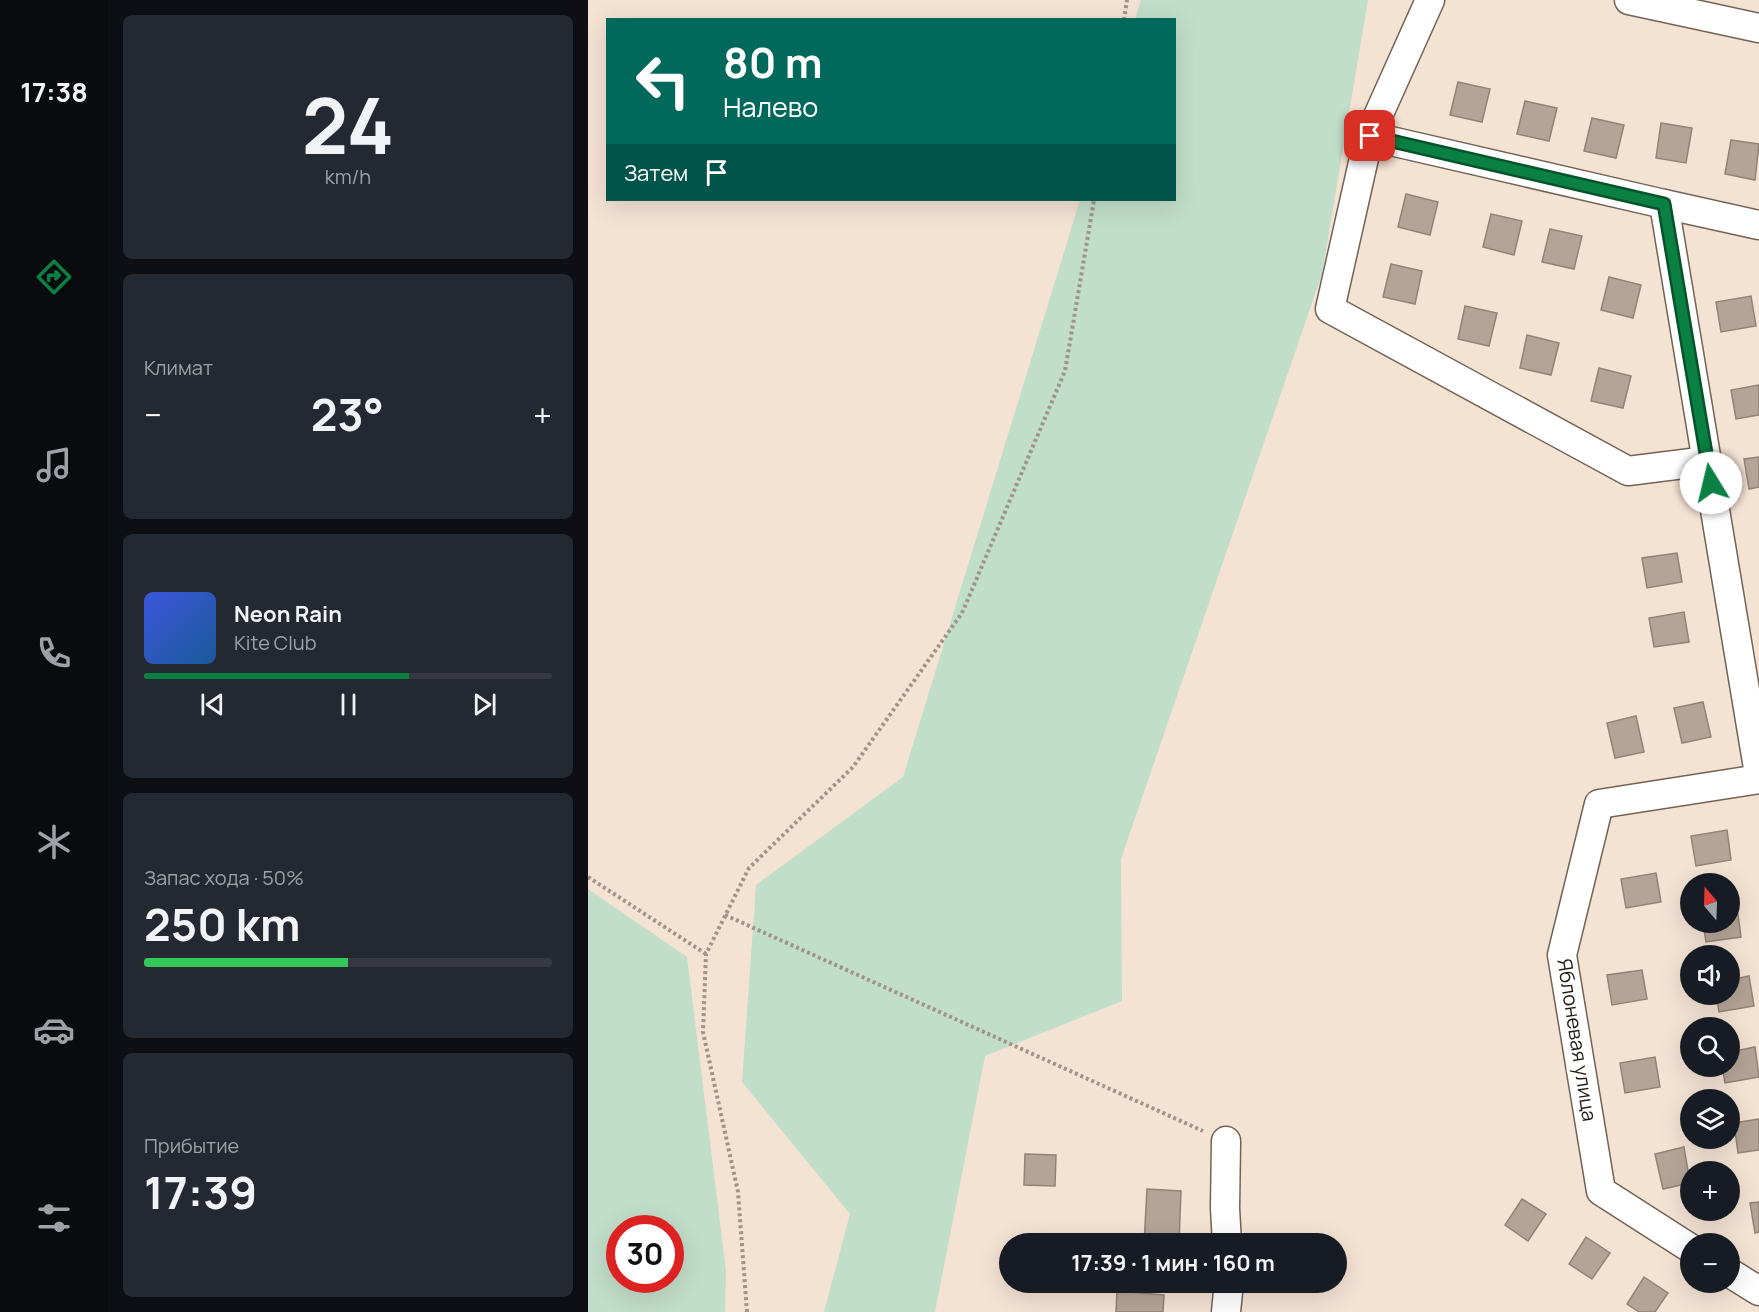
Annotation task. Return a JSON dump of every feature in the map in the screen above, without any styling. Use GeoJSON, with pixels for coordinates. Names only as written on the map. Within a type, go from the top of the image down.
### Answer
{"type":"FeatureCollection","features":[{"type":"Feature","properties":{"kind":"street"},"geometry":{"type":"LineString","coordinates":[[1430,0],[1370,136],[1330,309],[1628,471],[1707,461]]}},
{"type":"Feature","properties":{"kind":"street"},"geometry":{"type":"LineString","coordinates":[[1629,0],[1759,28]]}},
{"type":"Feature","properties":{"kind":"street"},"geometry":{"type":"LineString","coordinates":[[1370,136],[1759,225]]}},
{"type":"Feature","properties":{"kind":"street"},"geometry":{"type":"LineString","coordinates":[[1664,204],[1759,774]]}},
{"type":"Feature","properties":{"kind":"street","name":"Яблоневая улица"},"geometry":{"type":"LineString","coordinates":[[1680,1242],[1601,1191],[1562,955],[1599,804],[1759,779]]}},
{"type":"Feature","properties":{"kind":"street"},"geometry":{"type":"LineString","coordinates":[[1226,1141],[1226,1233]]}},
{"type":"Feature","properties":{"kind":"street"},"geometry":{"type":"LineString","coordinates":[[1740,1280],[1759,1292]]}},
{"type":"Feature","properties":{"kind":"street"},"geometry":{"type":"LineString","coordinates":[[1226,1312],[1228,1293]]}},
{"type":"Feature","properties":{"kind":"path"},"geometry":{"type":"LineString","coordinates":[[1124,18],[1127,0]]}},
{"type":"Feature","properties":{"kind":"path"},"geometry":{"type":"LineString","coordinates":[[747,1312],[738,1192],[703,1032],[706,954],[749,868],[853,767],[962,614],[1065,371],[1094,201]]}},
{"type":"Feature","properties":{"kind":"path"},"geometry":{"type":"LineString","coordinates":[[588,877],[706,954]]}},
{"type":"Feature","properties":{"kind":"path"},"geometry":{"type":"LineString","coordinates":[[725,915],[1226,1141]]}},
{"type":"Feature","properties":{"kind":"green space"},"geometry":{"type":"Polygon","coordinates":[[[1141,0],[1368,0],[1322,274],[1121,859],[1122,1001],[985,1056],[935,1312],[824,1312],[850,1214],[742,1082],[756,885],[903,777],[1080,201],[1176,201],[1176,18],[1135,18],[1141,0]]]}},
{"type":"Feature","properties":{"kind":"green space"},"geometry":{"type":"Polygon","coordinates":[[[588,889],[687,957],[726,1271],[725,1312],[588,1312],[588,889]]]}},
{"type":"Feature","properties":{"kind":"building"},"geometry":{"type":"Polygon","coordinates":[[[1458,82],[1490,89],[1482,122],[1450,115],[1458,82]]]}},
{"type":"Feature","properties":{"kind":"building"},"geometry":{"type":"Polygon","coordinates":[[[1525,101],[1557,108],[1549,141],[1517,134],[1525,101]]]}},
{"type":"Feature","properties":{"kind":"building"},"geometry":{"type":"Polygon","coordinates":[[[1592,118],[1624,125],[1616,158],[1584,151],[1592,118]]]}},
{"type":"Feature","properties":{"kind":"building"},"geometry":{"type":"Polygon","coordinates":[[[1661,123],[1692,128],[1686,163],[1656,158],[1661,123]]]}},
{"type":"Feature","properties":{"kind":"building"},"geometry":{"type":"Polygon","coordinates":[[[1731,140],[1759,144],[1755,180],[1725,174],[1731,140]]]}},
{"type":"Feature","properties":{"kind":"building"},"geometry":{"type":"Polygon","coordinates":[[[1406,194],[1438,202],[1430,235],[1398,227],[1406,194]]]}},
{"type":"Feature","properties":{"kind":"building"},"geometry":{"type":"Polygon","coordinates":[[[1491,214],[1522,221],[1514,255],[1483,247],[1491,214]]]}},
{"type":"Feature","properties":{"kind":"building"},"geometry":{"type":"Polygon","coordinates":[[[1550,229],[1582,236],[1574,269],[1542,262],[1550,229]]]}},
{"type":"Feature","properties":{"kind":"building"},"geometry":{"type":"Polygon","coordinates":[[[1391,264],[1422,271],[1415,304],[1383,297],[1391,264]]]}},
{"type":"Feature","properties":{"kind":"building"},"geometry":{"type":"Polygon","coordinates":[[[1609,277],[1641,285],[1633,318],[1601,310],[1609,277]]]}},
{"type":"Feature","properties":{"kind":"building"},"geometry":{"type":"Polygon","coordinates":[[[1751,296],[1756,326],[1721,332],[1716,302],[1751,296]]]}},
{"type":"Feature","properties":{"kind":"building"},"geometry":{"type":"Polygon","coordinates":[[[1465,306],[1497,313],[1489,346],[1458,339],[1465,306]]]}},
{"type":"Feature","properties":{"kind":"building"},"geometry":{"type":"Polygon","coordinates":[[[1527,335],[1559,343],[1551,375],[1520,368],[1527,335]]]}},
{"type":"Feature","properties":{"kind":"building"},"geometry":{"type":"Polygon","coordinates":[[[1599,368],[1631,376],[1623,408],[1591,401],[1599,368]]]}},
{"type":"Feature","properties":{"kind":"building"},"geometry":{"type":"Polygon","coordinates":[[[1759,385],[1759,415],[1736,419],[1731,390],[1759,385]]]}},
{"type":"Feature","properties":{"kind":"building"},"geometry":{"type":"Polygon","coordinates":[[[1759,457],[1759,487],[1749,489],[1744,459],[1759,457]]]}},
{"type":"Feature","properties":{"kind":"building"},"geometry":{"type":"Polygon","coordinates":[[[1677,553],[1682,582],[1647,588],[1642,558],[1677,553]]]}},
{"type":"Feature","properties":{"kind":"building"},"geometry":{"type":"Polygon","coordinates":[[[1684,612],[1689,642],[1654,647],[1649,618],[1684,612]]]}},
{"type":"Feature","properties":{"kind":"building"},"geometry":{"type":"Polygon","coordinates":[[[1703,702],[1711,737],[1682,743],[1674,708],[1703,702]]]}},
{"type":"Feature","properties":{"kind":"building"},"geometry":{"type":"Polygon","coordinates":[[[1636,716],[1644,752],[1615,758],[1607,723],[1636,716]]]}},
{"type":"Feature","properties":{"kind":"building"},"geometry":{"type":"Polygon","coordinates":[[[1727,830],[1731,860],[1696,866],[1691,836],[1727,830]]]}},
{"type":"Feature","properties":{"kind":"building"},"geometry":{"type":"Polygon","coordinates":[[[1656,873],[1661,902],[1626,908],[1621,879],[1656,873]]]}},
{"type":"Feature","properties":{"kind":"building"},"geometry":{"type":"Polygon","coordinates":[[[1740,930],[1741,937],[1706,942],[1705,933],[1740,933],[1740,930]]]}},
{"type":"Feature","properties":{"kind":"building"},"geometry":{"type":"Polygon","coordinates":[[[1642,970],[1647,999],[1612,1005],[1607,975],[1642,970]]]}},
{"type":"Feature","properties":{"kind":"building"},"geometry":{"type":"Polygon","coordinates":[[[1749,976],[1754,1006],[1719,1012],[1718,1005],[1740,1005],[1740,978],[1749,976]]]}},
{"type":"Feature","properties":{"kind":"building"},"geometry":{"type":"Polygon","coordinates":[[[1755,1047],[1759,1077],[1725,1083],[1724,1077],[1740,1077],[1740,1050],[1755,1047]]]}},
{"type":"Feature","properties":{"kind":"building"},"geometry":{"type":"Polygon","coordinates":[[[1655,1057],[1660,1087],[1625,1093],[1620,1063],[1655,1057]]]}},
{"type":"Feature","properties":{"kind":"building"},"geometry":{"type":"Polygon","coordinates":[[[1759,1119],[1759,1150],[1738,1153],[1740,1122],[1759,1119]]]}},
{"type":"Feature","properties":{"kind":"building"},"geometry":{"type":"Polygon","coordinates":[[[1684,1149],[1686,1161],[1680,1161],[1680,1185],[1663,1189],[1655,1154],[1684,1149]]]}},
{"type":"Feature","properties":{"kind":"building"},"geometry":{"type":"Polygon","coordinates":[[[1025,1154],[1056,1155],[1055,1186],[1024,1185],[1025,1154]]]}},
{"type":"Feature","properties":{"kind":"building"},"geometry":{"type":"Polygon","coordinates":[[[1147,1189],[1181,1191],[1179,1233],[1145,1233],[1147,1189]]]}},
{"type":"Feature","properties":{"kind":"building"},"geometry":{"type":"Polygon","coordinates":[[[1522,1199],[1546,1214],[1528,1241],[1505,1225],[1522,1199]]]}},
{"type":"Feature","properties":{"kind":"building"},"geometry":{"type":"Polygon","coordinates":[[[1759,1202],[1759,1232],[1755,1233],[1750,1203],[1759,1202]]]}},
{"type":"Feature","properties":{"kind":"building"},"geometry":{"type":"Polygon","coordinates":[[[1586,1237],[1610,1253],[1592,1279],[1569,1264],[1586,1237]]]}},
{"type":"Feature","properties":{"kind":"building"},"geometry":{"type":"Polygon","coordinates":[[[1644,1277],[1668,1293],[1655,1312],[1639,1312],[1627,1304],[1644,1277]]]}},
{"type":"Feature","properties":{"kind":"building"},"geometry":{"type":"Polygon","coordinates":[[[1117,1293],[1164,1295],[1163,1312],[1116,1312],[1117,1293]]]}},
{"type":"Feature","properties":{"kind":"route"},"geometry":{"type":"LineString","coordinates":[[1370,136],[1664,204],[1711,483]]}}]}
